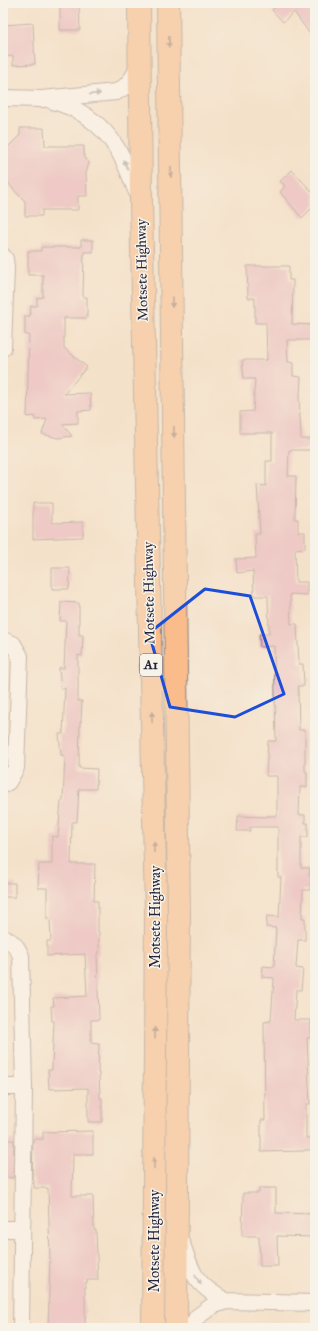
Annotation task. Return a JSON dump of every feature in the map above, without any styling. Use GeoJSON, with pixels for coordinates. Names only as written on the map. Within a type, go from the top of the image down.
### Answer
{"type":"FeatureCollection","features":[{"type":"Feature","properties":{"kind":"highway","name":"Motsete Highway"},"geometry":{"type":"LineString","coordinates":[[139,3],[141,201],[156,914],[152,1328]]}},
{"type":"Feature","properties":{"kind":"highway","name":"Motsete Highway"},"geometry":{"type":"LineString","coordinates":[[168,3],[180,917],[176,1328]]}},
{"type":"Feature","properties":{"kind":"street"},"geometry":{"type":"LineString","coordinates":[[3,98],[42,99],[116,92],[133,80],[140,63]]}},
{"type":"Feature","properties":{"kind":"street"},"geometry":{"type":"LineString","coordinates":[[42,99],[67,104],[85,115],[101,129],[116,146],[141,201]]}},
{"type":"Feature","properties":{"kind":"street"},"geometry":{"type":"LineString","coordinates":[[3,256],[5,259],[6,268],[3,348]]}},
{"type":"Feature","properties":{"kind":"street"},"geometry":{"type":"LineString","coordinates":[[3,640],[13,644],[20,656],[16,768],[11,778],[3,785]]}},
{"type":"Feature","properties":{"kind":"street"},"geometry":{"type":"LineString","coordinates":[[3,938],[11,941],[21,956],[24,1087],[20,1328]]}},
{"type":"Feature","properties":{"kind":"street"},"geometry":{"type":"LineString","coordinates":[[3,1087],[24,1087]]}},
{"type":"Feature","properties":{"kind":"street"},"geometry":{"type":"LineString","coordinates":[[3,1229],[21,1229]]}},
{"type":"Feature","properties":{"kind":"street"},"geometry":{"type":"LineString","coordinates":[[177,1232],[188,1262],[202,1286],[226,1301]]}},
{"type":"Feature","properties":{"kind":"street"},"geometry":{"type":"LineString","coordinates":[[191,1328],[198,1317],[212,1306],[226,1301],[315,1303]]}},
{"type":"Feature","properties":{"kind":"highlighted area"},"geometry":{"type":"Polygon","coordinates":[[[205,589],[250,596],[284,694],[235,717],[170,707],[149,633],[205,589]]]}},
{"type":"Feature","properties":{"kind":"building"},"geometry":{"type":"Polygon","coordinates":[[[60,3],[79,3],[80,30],[60,30],[60,3]]]}},
{"type":"Feature","properties":{"kind":"building"},"geometry":{"type":"Polygon","coordinates":[[[280,3],[305,3],[315,14],[315,41],[294,12],[283,22],[272,10],[280,3]]]}},
{"type":"Feature","properties":{"kind":"building"},"geometry":{"type":"Polygon","coordinates":[[[33,23],[35,64],[13,65],[13,56],[3,57],[3,25],[33,23]]]}},
{"type":"Feature","properties":{"kind":"building"},"geometry":{"type":"Polygon","coordinates":[[[20,128],[44,128],[45,146],[84,146],[84,156],[89,163],[86,173],[87,196],[78,196],[78,210],[42,210],[42,216],[25,216],[25,201],[12,188],[3,174],[3,152],[20,135],[20,128]]]}},
{"type":"Feature","properties":{"kind":"building"},"geometry":{"type":"Polygon","coordinates":[[[292,170],[315,195],[315,205],[302,218],[280,192],[285,186],[280,181],[292,170]]]}},
{"type":"Feature","properties":{"kind":"building"},"geometry":{"type":"Polygon","coordinates":[[[81,240],[93,240],[93,252],[84,252],[83,297],[87,297],[87,318],[64,318],[64,348],[87,367],[64,394],[90,393],[91,410],[78,411],[78,423],[62,424],[72,436],[58,438],[42,434],[47,419],[35,420],[35,416],[27,417],[29,335],[25,335],[25,316],[30,316],[31,306],[37,306],[37,298],[43,297],[43,275],[28,275],[28,251],[41,251],[41,247],[81,247],[81,240]]]}},
{"type":"Feature","properties":{"kind":"building"},"geometry":{"type":"Polygon","coordinates":[[[247,266],[289,266],[289,280],[293,280],[292,324],[313,325],[313,340],[287,340],[288,362],[293,363],[293,376],[301,377],[299,396],[301,439],[314,439],[314,450],[289,450],[288,476],[296,476],[295,519],[298,519],[298,532],[305,532],[305,548],[295,549],[296,582],[307,582],[307,595],[290,594],[291,624],[297,624],[299,664],[303,664],[304,686],[298,686],[299,730],[305,730],[305,771],[307,772],[307,787],[300,787],[299,815],[305,815],[305,823],[308,823],[308,837],[301,837],[301,868],[310,868],[309,876],[311,876],[310,890],[303,890],[302,918],[305,918],[305,940],[298,940],[296,968],[303,969],[301,990],[296,990],[294,1020],[311,1020],[311,1037],[307,1038],[310,1104],[306,1104],[306,1138],[315,1138],[314,1150],[304,1151],[261,1152],[261,1120],[265,1120],[264,1022],[271,1021],[274,978],[262,977],[263,966],[274,967],[276,928],[266,927],[267,916],[279,917],[281,877],[278,877],[278,827],[250,827],[250,831],[237,831],[238,816],[277,816],[277,776],[266,776],[268,741],[276,741],[274,646],[260,647],[259,634],[269,634],[268,596],[254,596],[253,571],[237,573],[236,559],[256,558],[255,534],[260,534],[257,485],[266,486],[266,461],[272,461],[272,433],[240,433],[240,412],[253,411],[255,379],[244,379],[242,360],[267,360],[266,323],[255,323],[255,298],[248,298],[247,266]]]}},
{"type":"Feature","properties":{"kind":"building"},"geometry":{"type":"Polygon","coordinates":[[[33,503],[52,503],[52,523],[83,522],[83,537],[33,539],[33,503]]]}},
{"type":"Feature","properties":{"kind":"building"},"geometry":{"type":"Polygon","coordinates":[[[52,568],[70,568],[69,589],[52,589],[52,568]]]}},
{"type":"Feature","properties":{"kind":"building"},"geometry":{"type":"Polygon","coordinates":[[[61,602],[79,603],[79,635],[83,635],[82,656],[78,655],[78,701],[82,701],[79,768],[97,769],[96,789],[79,789],[77,822],[72,822],[71,864],[95,864],[94,901],[98,901],[99,932],[99,954],[97,954],[99,1020],[91,1020],[91,1043],[99,1044],[98,1073],[100,1098],[102,1098],[102,1122],[88,1122],[88,1088],[49,1089],[48,1070],[52,1070],[54,1021],[52,1021],[51,1006],[54,1006],[53,998],[87,996],[85,954],[47,956],[47,941],[51,941],[50,919],[47,919],[47,888],[38,888],[39,864],[52,864],[52,836],[58,837],[61,801],[63,801],[65,756],[61,755],[59,734],[63,734],[65,688],[61,689],[59,668],[64,668],[66,621],[60,621],[61,602]]]}},
{"type":"Feature","properties":{"kind":"building"},"geometry":{"type":"Polygon","coordinates":[[[3,883],[15,883],[15,897],[3,897],[3,883]]]}},
{"type":"Feature","properties":{"kind":"building"},"geometry":{"type":"Polygon","coordinates":[[[93,1131],[93,1154],[73,1154],[72,1196],[93,1196],[98,1280],[87,1280],[87,1283],[85,1283],[85,1328],[48,1328],[50,1260],[48,1188],[34,1188],[34,1179],[32,1179],[33,1139],[43,1139],[43,1132],[93,1131]]]}},
{"type":"Feature","properties":{"kind":"building"},"geometry":{"type":"Polygon","coordinates":[[[3,1140],[14,1140],[13,1178],[3,1177],[3,1140]]]}},
{"type":"Feature","properties":{"kind":"building"},"geometry":{"type":"Polygon","coordinates":[[[259,1188],[276,1188],[276,1213],[315,1214],[315,1237],[277,1236],[278,1266],[260,1266],[259,1236],[242,1236],[243,1193],[259,1193],[259,1188]]]}}]}
